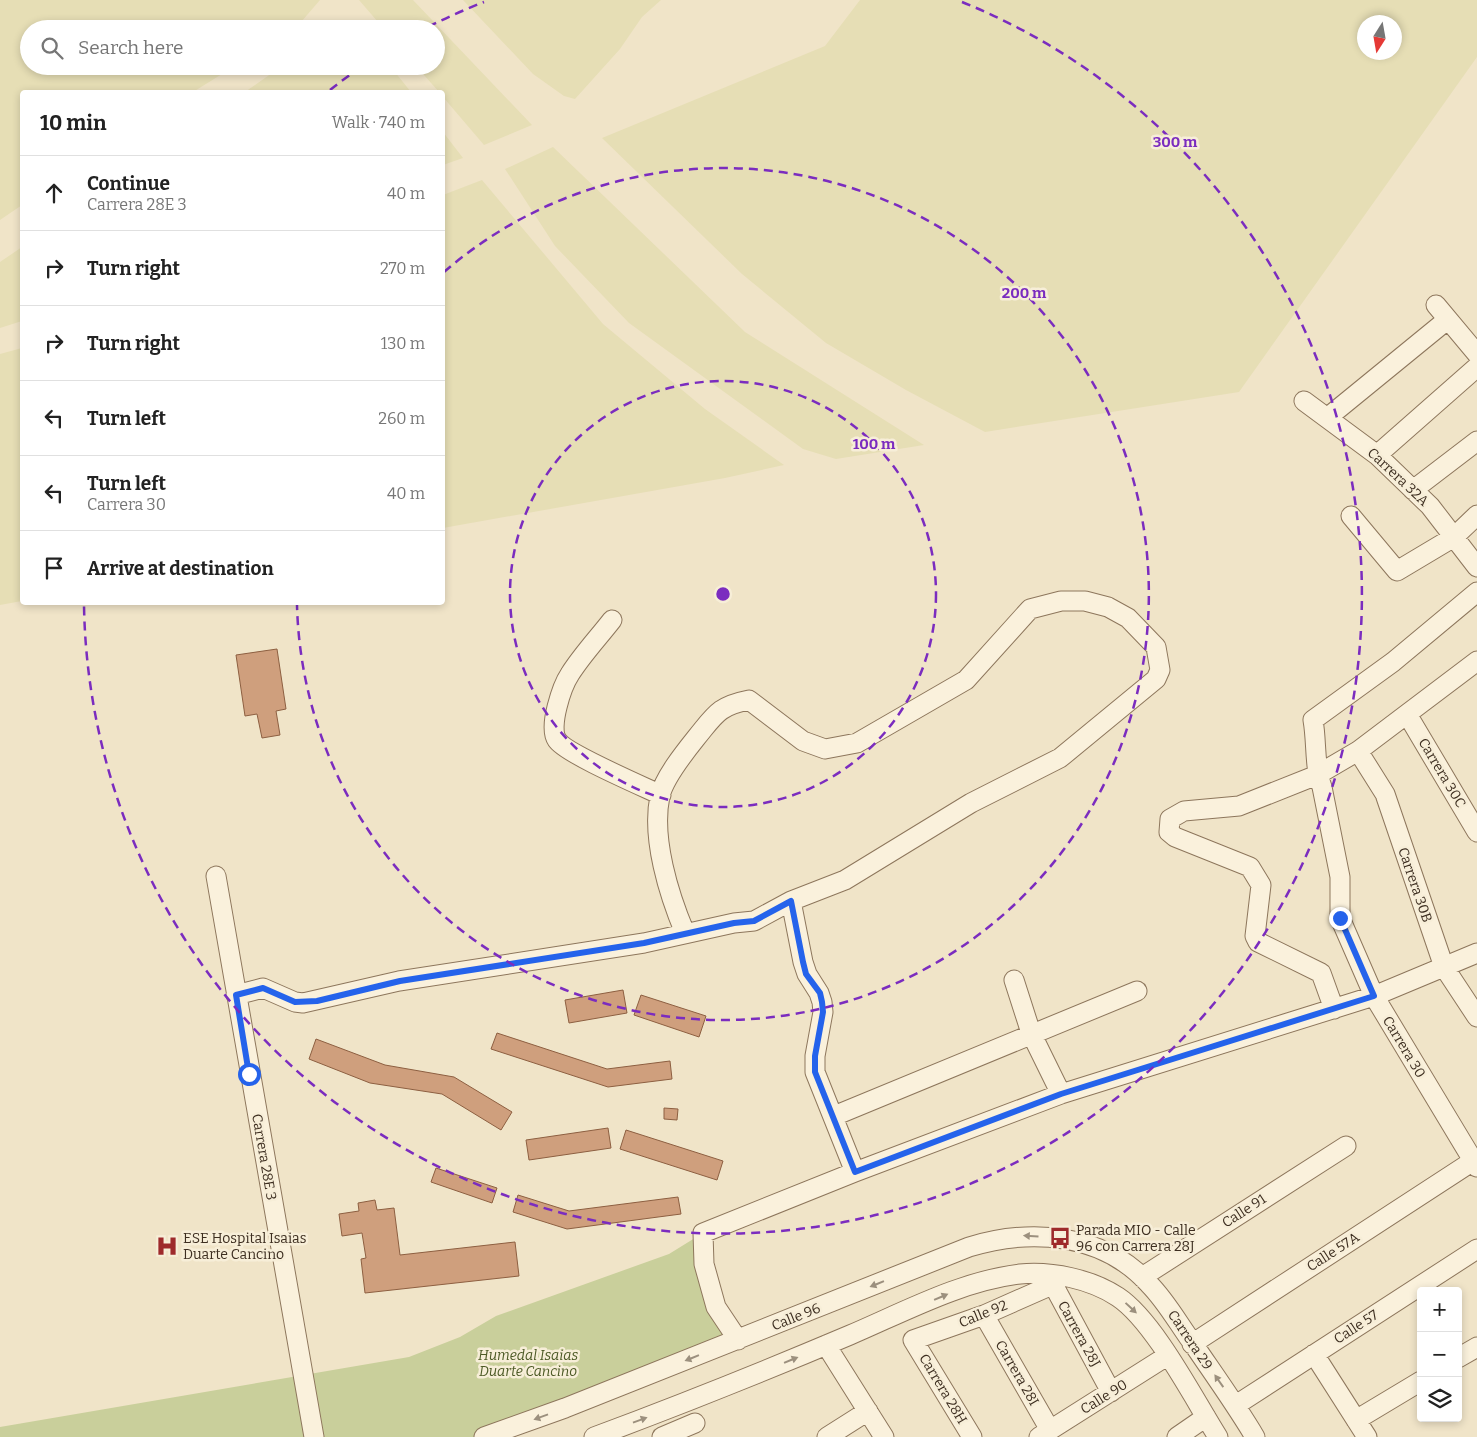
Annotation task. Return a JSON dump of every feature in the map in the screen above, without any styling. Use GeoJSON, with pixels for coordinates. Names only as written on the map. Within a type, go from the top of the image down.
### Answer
{"type":"FeatureCollection","features":[{"type":"Feature","properties":{"kind":"street"},"geometry":{"type":"LineString","coordinates":[[1436,305],[1477,354]]}},
{"type":"Feature","properties":{"kind":"street"},"geometry":{"type":"LineString","coordinates":[[1327,418],[1447,320]]}},
{"type":"Feature","properties":{"kind":"street"},"geometry":{"type":"LineString","coordinates":[[1378,454],[1477,367]]}},
{"type":"Feature","properties":{"kind":"street","name":"Carrera 32A"},"geometry":{"type":"LineString","coordinates":[[1304,401],[1378,454],[1430,506],[1477,567]]}},
{"type":"Feature","properties":{"kind":"street"},"geometry":{"type":"LineString","coordinates":[[1414,490],[1477,441]]}},
{"type":"Feature","properties":{"kind":"street"},"geometry":{"type":"LineString","coordinates":[[1351,516],[1398,571],[1454,537],[1477,515]]}},
{"type":"Feature","properties":{"kind":"street","name":"Carrera 30"},"geometry":{"type":"LineString","coordinates":[[1475,1164],[1374,996],[1340,918],[1340,877],[1322,787],[1317,775],[1316,742],[1312,720],[1393,662],[1477,592]]}},
{"type":"Feature","properties":{"kind":"street"},"geometry":{"type":"LineString","coordinates":[[236,995],[263,988],[295,1002],[303,1003],[400,981],[644,943],[685,933],[754,921],[791,901],[845,880],[971,803],[1060,758],[1156,679],[1160,670],[1156,647],[1128,618],[1108,607],[1084,601],[1061,601],[1030,609],[966,680],[857,743],[825,749],[803,741],[749,700],[729,704],[717,712],[679,760],[660,795],[659,815],[666,880],[685,933]]}},
{"type":"Feature","properties":{"kind":"street"},"geometry":{"type":"LineString","coordinates":[[612,620],[568,676],[555,714],[554,731],[557,740],[570,751],[660,795]]}},
{"type":"Feature","properties":{"kind":"street"},"geometry":{"type":"LineString","coordinates":[[1334,1009],[1321,973],[1258,942],[1255,936],[1261,884],[1250,867],[1176,837],[1169,832],[1170,819],[1184,810],[1239,806],[1317,775],[1358,751],[1477,661]]}},
{"type":"Feature","properties":{"kind":"street","name":"Carrera 30C"},"geometry":{"type":"LineString","coordinates":[[1407,714],[1477,832]]}},
{"type":"Feature","properties":{"kind":"street","name":"Carrera 30B"},"geometry":{"type":"LineString","coordinates":[[1358,751],[1385,794],[1444,967],[1477,1017]]}},
{"type":"Feature","properties":{"kind":"street","name":"Carrera 28E 3"},"geometry":{"type":"LineString","coordinates":[[216,876],[314,1437]]}},
{"type":"Feature","properties":{"kind":"street"},"geometry":{"type":"LineString","coordinates":[[791,901],[806,974],[820,993],[822,1002],[823,1012],[815,1056],[815,1072],[855,1172]]}},
{"type":"Feature","properties":{"kind":"street"},"geometry":{"type":"LineString","coordinates":[[738,1340],[716,1307],[704,1264],[703,1233],[855,1172],[1061,1094],[1374,996],[1477,953]]}},
{"type":"Feature","properties":{"kind":"street"},"geometry":{"type":"LineString","coordinates":[[1014,980],[1031,1033],[1061,1094]]}},
{"type":"Feature","properties":{"kind":"street"},"geometry":{"type":"LineString","coordinates":[[834,1116],[1031,1033],[1137,991]]}},
{"type":"Feature","properties":{"kind":"street","name":"Calle 91"},"geometry":{"type":"LineString","coordinates":[[1142,1277],[1346,1146]]}},
{"type":"Feature","properties":{"kind":"street","name":"Calle 57A"},"geometry":{"type":"LineString","coordinates":[[1192,1344],[1475,1164]]}},
{"type":"Feature","properties":{"kind":"street","name":"Calle 96"},"geometry":{"type":"LineString","coordinates":[[484,1437],[565,1408],[969,1247],[996,1239],[1024,1235],[1060,1238],[1084,1244],[1112,1256]]}},
{"type":"Feature","properties":{"kind":"street","name":"Calle 57"},"geometry":{"type":"LineString","coordinates":[[1236,1405],[1477,1249]]}},
{"type":"Feature","properties":{"kind":"street","name":"Carrera 29"},"geometry":{"type":"LineString","coordinates":[[1112,1256],[1142,1277],[1165,1303],[1236,1405],[1255,1437]]}},
{"type":"Feature","properties":{"kind":"street"},"geometry":{"type":"LineString","coordinates":[[594,1437],[700,1397],[967,1286],[1020,1274],[1050,1280]]}},
{"type":"Feature","properties":{"kind":"street","name":"Carrera 29"},"geometry":{"type":"LineString","coordinates":[[1050,1280],[1090,1283],[1117,1296],[1135,1312],[1168,1356],[1218,1437]]}},
{"type":"Feature","properties":{"kind":"street","name":"Calle 92"},"geometry":{"type":"LineString","coordinates":[[913,1340],[984,1315],[1050,1280]]}},
{"type":"Feature","properties":{"kind":"street","name":"Carrera 28J"},"geometry":{"type":"LineString","coordinates":[[1050,1280],[1112,1392]]}},
{"type":"Feature","properties":{"kind":"street","name":"Carrera 28I"},"geometry":{"type":"LineString","coordinates":[[984,1315],[1044,1434]]}},
{"type":"Feature","properties":{"kind":"street","name":"Carrera 28H"},"geometry":{"type":"LineString","coordinates":[[913,1340],[972,1437]]}},
{"type":"Feature","properties":{"kind":"street"},"geometry":{"type":"LineString","coordinates":[[826,1345],[884,1437]]}},
{"type":"Feature","properties":{"kind":"street"},"geometry":{"type":"LineString","coordinates":[[1462,1356],[1477,1347]]}},
{"type":"Feature","properties":{"kind":"street"},"geometry":{"type":"LineString","coordinates":[[1314,1354],[1367,1437]]}},
{"type":"Feature","properties":{"kind":"street","name":"Calle 90"},"geometry":{"type":"LineString","coordinates":[[1044,1434],[1168,1356]]}},
{"type":"Feature","properties":{"kind":"street"},"geometry":{"type":"LineString","coordinates":[[1356,1420],[1417,1383]]}},
{"type":"Feature","properties":{"kind":"street"},"geometry":{"type":"LineString","coordinates":[[827,1437],[868,1411]]}},
{"type":"Feature","properties":{"kind":"street"},"geometry":{"type":"LineString","coordinates":[[1178,1437],[1206,1417]]}},
{"type":"Feature","properties":{"kind":"street"},"geometry":{"type":"LineString","coordinates":[[662,1437],[695,1423]]}},
{"type":"Feature","properties":{"kind":"shaded area"},"geometry":{"type":"Polygon","coordinates":[[[0,0],[320,0],[303,20],[20,20],[20,75],[220,75],[196,90],[20,90],[20,206],[0,220],[0,0]]]}},
{"type":"Feature","properties":{"kind":"shaded area"},"geometry":{"type":"Polygon","coordinates":[[[359,0],[413,0],[432,20],[376,20],[359,0]]]}},
{"type":"Feature","properties":{"kind":"shaded area"},"geometry":{"type":"Polygon","coordinates":[[[463,0],[661,0],[642,17],[620,49],[575,99],[564,96],[533,74],[463,0]]]}},
{"type":"Feature","properties":{"kind":"shaded area"},"geometry":{"type":"Polygon","coordinates":[[[860,0],[1477,0],[1477,57],[1239,392],[985,432],[906,390],[826,343],[742,274],[602,138],[825,46],[860,0]]]}},
{"type":"Feature","properties":{"kind":"shaded area"},"geometry":{"type":"Polygon","coordinates":[[[445,34],[532,125],[484,145],[445,99],[445,90],[437,90],[424,75],[445,75],[445,34]]]}},
{"type":"Feature","properties":{"kind":"shaded area"},"geometry":{"type":"Polygon","coordinates":[[[269,75],[397,75],[409,90],[248,90],[269,75]]]}},
{"type":"Feature","properties":{"kind":"shaded area"},"geometry":{"type":"Polygon","coordinates":[[[445,135],[463,158],[445,164],[445,135]]]}},
{"type":"Feature","properties":{"kind":"shaded area"},"geometry":{"type":"Polygon","coordinates":[[[553,147],[745,332],[924,445],[836,459],[803,449],[629,323],[555,246],[505,169],[553,147]]]}},
{"type":"Feature","properties":{"kind":"shaded area"},"geometry":{"type":"Polygon","coordinates":[[[482,180],[603,324],[705,409],[784,465],[725,478],[445,528],[445,194],[482,180]]]}},
{"type":"Feature","properties":{"kind":"shaded area"},"geometry":{"type":"Polygon","coordinates":[[[20,248],[20,322],[0,328],[0,262],[20,248]]]}},
{"type":"Feature","properties":{"kind":"shaded area"},"geometry":{"type":"Polygon","coordinates":[[[20,349],[20,601],[0,605],[0,354],[20,349]]]}},
{"type":"Feature","properties":{"kind":"green space","name":"Humedal Isaias Duarte Cancino"},"geometry":{"type":"Polygon","coordinates":[[[703,1233],[704,1264],[738,1340],[484,1437],[0,1437],[0,1427],[409,1357],[460,1337],[496,1316],[669,1254],[703,1233]]]}},
{"type":"Feature","properties":{"kind":"building"},"geometry":{"type":"Polygon","coordinates":[[[277,649],[286,709],[276,711],[280,735],[262,738],[257,714],[245,716],[236,655],[277,649]]]}},
{"type":"Feature","properties":{"kind":"building"},"geometry":{"type":"Polygon","coordinates":[[[623,990],[627,1013],[569,1023],[565,1000],[623,990]]]}},
{"type":"Feature","properties":{"kind":"building"},"geometry":{"type":"Polygon","coordinates":[[[641,995],[706,1016],[699,1037],[634,1015],[641,995]]]}},
{"type":"Feature","properties":{"kind":"building"},"geometry":{"type":"Polygon","coordinates":[[[497,1033],[607,1069],[670,1061],[672,1079],[608,1087],[491,1049],[497,1033]]]}},
{"type":"Feature","properties":{"kind":"building"},"geometry":{"type":"Polygon","coordinates":[[[316,1039],[385,1065],[454,1077],[512,1112],[501,1130],[442,1094],[370,1083],[309,1059],[316,1039]]]}},
{"type":"Feature","properties":{"kind":"building"},"geometry":{"type":"Polygon","coordinates":[[[664,1108],[678,1109],[677,1120],[664,1119],[664,1108]]]}},
{"type":"Feature","properties":{"kind":"building"},"geometry":{"type":"Polygon","coordinates":[[[608,1128],[611,1148],[529,1160],[526,1140],[608,1128]]]}},
{"type":"Feature","properties":{"kind":"building"},"geometry":{"type":"Polygon","coordinates":[[[626,1130],[723,1161],[717,1180],[620,1149],[626,1130]]]}},
{"type":"Feature","properties":{"kind":"building"},"geometry":{"type":"Polygon","coordinates":[[[436,1168],[497,1188],[492,1203],[431,1182],[436,1168]]]}},
{"type":"Feature","properties":{"kind":"building"},"geometry":{"type":"Polygon","coordinates":[[[518,1195],[569,1211],[678,1197],[681,1214],[567,1229],[513,1212],[518,1195]]]}},
{"type":"Feature","properties":{"kind":"building"},"geometry":{"type":"Polygon","coordinates":[[[375,1200],[377,1210],[394,1208],[400,1255],[515,1242],[519,1276],[365,1293],[361,1259],[366,1258],[362,1233],[342,1236],[339,1214],[359,1211],[358,1203],[375,1200]]]}},
{"type":"Feature","properties":{"kind":"place","name":"Parada MIO - Calle 96 con Carrera 28J"},"geometry":{"type":"Point","coordinates":[1060,1238]}},
{"type":"Feature","properties":{"kind":"place","name":"ESE Hospital Isaias Duarte Cancino"},"geometry":{"type":"Point","coordinates":[167,1246]}},
{"type":"Feature","properties":{"kind":"route"},"geometry":{"type":"LineString","coordinates":[[249,1074],[236,995],[254,989],[263,988],[276,992],[295,1002],[317,1001],[400,981],[644,943],[734,923],[754,921],[767,916],[791,901],[806,974],[820,993],[822,1002],[823,1012],[815,1056],[815,1072],[855,1172],[1061,1094],[1374,996],[1340,918]]}}]}
